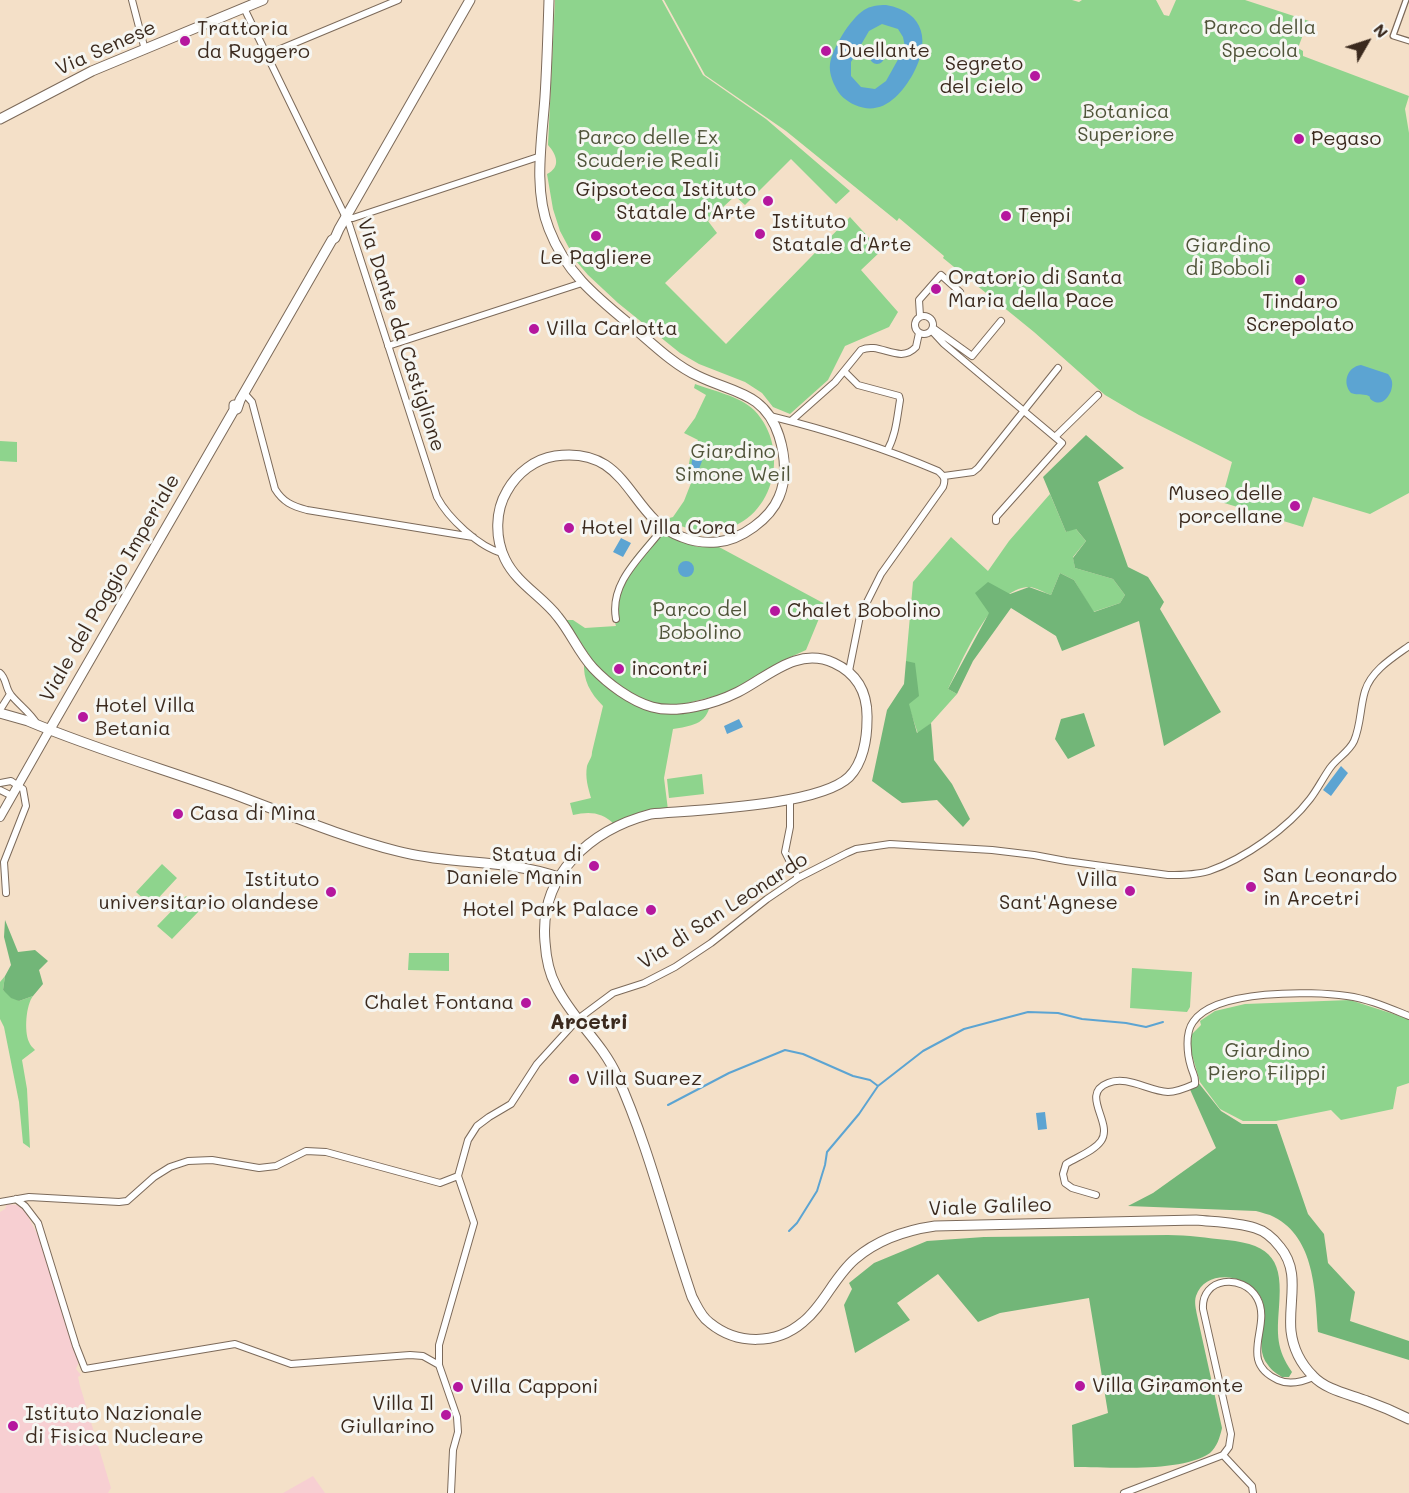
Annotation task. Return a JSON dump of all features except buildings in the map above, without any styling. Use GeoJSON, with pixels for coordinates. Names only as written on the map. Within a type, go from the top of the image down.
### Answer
{"type":"FeatureCollection","features":[{"type":"Feature","properties":{"kind":"main road","name":"Via Senese"},"geometry":{"type":"LineString","coordinates":[[0,119],[92,71],[263,0]]}},
{"type":"Feature","properties":{"kind":"main road","name":"Viale del Poggio Imperiale"},"geometry":{"type":"LineString","coordinates":[[50,729],[234,410],[237,409],[332,240],[335,230],[339,229],[470,0]]}},
{"type":"Feature","properties":{"kind":"main road"},"geometry":{"type":"LineString","coordinates":[[549,0],[541,156],[544,214],[556,243],[582,283],[683,368],[703,379],[751,397],[770,416],[779,436],[785,468],[780,496],[768,513],[753,527],[736,537],[719,542],[682,537],[663,528],[645,510],[627,484],[612,468],[592,459],[571,454],[550,456],[534,463],[519,475],[501,503],[498,522],[502,553],[514,575],[556,615],[591,667],[621,691],[655,708],[674,709],[717,700],[738,692],[773,670],[799,659],[822,658],[849,671]]}},
{"type":"Feature","properties":{"kind":"main road","name":"Viale Galileo"},"geometry":{"type":"LineString","coordinates":[[849,671],[859,682],[865,696],[868,714],[863,752],[856,768],[844,781],[832,789],[790,800],[651,814],[631,819],[606,831],[584,848],[558,877],[549,896],[544,936],[548,962],[558,990],[607,1056],[621,1085],[658,1189],[692,1297],[699,1311],[709,1323],[730,1336],[758,1340],[775,1337],[803,1322],[855,1259],[872,1247],[911,1230],[956,1224],[1196,1220],[1234,1223],[1258,1229],[1274,1239],[1285,1252],[1291,1267],[1293,1285],[1291,1330],[1298,1356],[1313,1377],[1336,1390],[1370,1401],[1409,1419]]}},
{"type":"Feature","properties":{"kind":"main road"},"geometry":{"type":"LineString","coordinates":[[0,712],[229,792],[324,830],[399,852],[537,870],[558,877]]}},
{"type":"Feature","properties":{"kind":"street"},"geometry":{"type":"LineString","coordinates":[[132,0],[145,50]]}},
{"type":"Feature","properties":{"kind":"street"},"geometry":{"type":"LineString","coordinates":[[266,55],[398,0]]}},
{"type":"Feature","properties":{"kind":"street"},"geometry":{"type":"LineString","coordinates":[[1407,0],[1393,36],[1409,41]]}},
{"type":"Feature","properties":{"kind":"street","name":"Via Dante da Castiglione"},"geometry":{"type":"LineString","coordinates":[[244,8],[345,218],[437,497],[448,514],[474,537],[491,550],[502,553]]}},
{"type":"Feature","properties":{"kind":"street"},"geometry":{"type":"LineString","coordinates":[[345,218],[353,218],[541,156]]}},
{"type":"Feature","properties":{"kind":"street"},"geometry":{"type":"LineString","coordinates":[[920,316],[931,318],[934,322],[932,329],[924,334],[919,333],[915,328],[915,322],[920,316],[919,300],[941,275],[960,292]]}},
{"type":"Feature","properties":{"kind":"street"},"geometry":{"type":"LineString","coordinates":[[388,346],[582,283]]}},
{"type":"Feature","properties":{"kind":"street"},"geometry":{"type":"LineString","coordinates":[[932,329],[972,356],[1001,321]]}},
{"type":"Feature","properties":{"kind":"street"},"geometry":{"type":"LineString","coordinates":[[932,329],[944,344],[1062,443],[996,517],[996,521]]}},
{"type":"Feature","properties":{"kind":"street"},"geometry":{"type":"LineString","coordinates":[[791,422],[835,382],[865,347],[902,355],[911,353],[916,347],[919,333]]}},
{"type":"Feature","properties":{"kind":"street"},"geometry":{"type":"LineString","coordinates":[[944,476],[973,472],[1058,368]]}},
{"type":"Feature","properties":{"kind":"street"},"geometry":{"type":"LineString","coordinates":[[844,371],[858,385],[899,396],[896,426],[887,452]]}},
{"type":"Feature","properties":{"kind":"street"},"geometry":{"type":"LineString","coordinates":[[1055,437],[1098,395]]}},
{"type":"Feature","properties":{"kind":"street"},"geometry":{"type":"LineString","coordinates":[[242,397],[252,402],[275,489],[289,505],[307,510],[474,537]]}},
{"type":"Feature","properties":{"kind":"street"},"geometry":{"type":"LineString","coordinates":[[770,416],[887,452],[938,471],[944,476],[943,487],[885,566],[861,612],[849,671]]}},
{"type":"Feature","properties":{"kind":"street"},"geometry":{"type":"LineString","coordinates":[[616,619],[615,602],[621,583],[663,528]]}},
{"type":"Feature","properties":{"kind":"street","name":"Via di San Leonardo"},"geometry":{"type":"LineString","coordinates":[[458,1176],[468,1140],[477,1126],[489,1116],[511,1104],[537,1064],[578,1019],[613,993],[644,983],[675,967],[711,943],[767,898],[798,878],[856,849],[890,844],[1034,855],[1168,876],[1208,871],[1226,864],[1263,841],[1302,808],[1354,740],[1364,692],[1372,678],[1386,663],[1409,646]]}},
{"type":"Feature","properties":{"kind":"street"},"geometry":{"type":"LineString","coordinates":[[0,673],[6,680],[10,694],[28,711],[37,724]]}},
{"type":"Feature","properties":{"kind":"street"},"geometry":{"type":"LineString","coordinates":[[0,712],[10,694]]}},
{"type":"Feature","properties":{"kind":"street","name":"Viale del Poggio Imperiale"},"geometry":{"type":"LineString","coordinates":[[0,817],[50,729]]}},
{"type":"Feature","properties":{"kind":"street"},"geometry":{"type":"LineString","coordinates":[[0,783],[11,781],[23,789],[26,806],[4,862],[6,893]]}},
{"type":"Feature","properties":{"kind":"street"},"geometry":{"type":"LineString","coordinates":[[0,790],[12,796]]}},
{"type":"Feature","properties":{"kind":"street"},"geometry":{"type":"LineString","coordinates":[[790,800],[790,827],[785,852],[798,878]]}},
{"type":"Feature","properties":{"kind":"street","name":"Viale Galileo"},"geometry":{"type":"LineString","coordinates":[[1096,1195],[1072,1188],[1065,1183],[1063,1174],[1066,1164],[1096,1146],[1105,1134],[1106,1128],[1096,1104],[1096,1095],[1104,1084],[1117,1081],[1167,1092],[1195,1084],[1196,1079],[1191,1067],[1188,1045],[1190,1031],[1195,1019],[1216,1005],[1231,999],[1312,993],[1349,996],[1409,1016]]}},
{"type":"Feature","properties":{"kind":"street"},"geometry":{"type":"LineString","coordinates":[[0,1209],[1,1202],[16,1199],[127,1201],[154,1177],[170,1167],[188,1161],[212,1160],[259,1168],[276,1166],[306,1151],[326,1152],[440,1184],[458,1176],[474,1223],[439,1345],[439,1365],[457,1417],[459,1432],[453,1450],[451,1493]]}},
{"type":"Feature","properties":{"kind":"street"},"geometry":{"type":"LineString","coordinates":[[16,1199],[25,1206],[38,1223],[85,1369],[235,1344],[291,1364],[410,1355],[423,1356],[439,1365]]}},
{"type":"Feature","properties":{"kind":"street"},"geometry":{"type":"LineString","coordinates":[[1124,1493],[1223,1455],[1229,1447],[1231,1434],[1203,1309],[1202,1301],[1209,1289],[1222,1282],[1231,1281],[1248,1287],[1254,1293],[1261,1308],[1256,1355],[1268,1374],[1281,1381],[1289,1382],[1302,1382],[1313,1377]]}},
{"type":"Feature","properties":{"kind":"street"},"geometry":{"type":"LineString","coordinates":[[1223,1455],[1252,1486],[1253,1493]]}},
{"type":"Feature","properties":{"kind":"shaded area"},"geometry":{"type":"Polygon","coordinates":[[[7,1204],[17,1205],[25,1211],[40,1239],[79,1362],[76,1369],[81,1375],[78,1377],[80,1386],[111,1488],[108,1493],[0,1493],[0,1212],[7,1204]]]}},
{"type":"Feature","properties":{"kind":"shaded area"},"geometry":{"type":"Polygon","coordinates":[[[313,1476],[325,1493],[283,1493],[313,1476]]]}},
{"type":"Feature","properties":{"kind":"green space","name":"Parco delle Ex Scuderie Reali"},"geometry":{"type":"Polygon","coordinates":[[[555,0],[662,0],[703,75],[766,119],[850,191],[836,204],[791,159],[745,205],[735,196],[708,221],[717,233],[665,283],[726,344],[850,217],[881,251],[861,270],[898,312],[889,327],[845,346],[828,380],[790,414],[773,407],[762,393],[745,382],[699,364],[680,353],[618,303],[576,261],[560,231],[553,209],[547,174],[556,164],[554,153],[548,145],[555,0]]]}},
{"type":"Feature","properties":{"kind":"green space","name":"Giardino di Boboli"},"geometry":{"type":"Polygon","coordinates":[[[664,0],[1072,0],[1079,2],[1082,0],[1156,0],[1164,15],[1169,16],[1176,0],[1245,0],[1309,21],[1311,24],[1308,33],[1304,32],[1298,48],[1303,51],[1303,56],[1409,96],[1405,109],[1409,133],[1409,493],[1370,514],[1313,497],[1303,527],[1221,502],[1232,462],[1139,415],[1105,395],[899,218],[897,221],[786,131],[705,75],[664,0]]]}},
{"type":"Feature","properties":{"kind":"green space","name":"Giardino Simone Weil"},"geometry":{"type":"Polygon","coordinates":[[[695,384],[734,397],[748,405],[766,426],[773,445],[774,464],[771,483],[763,501],[751,515],[735,526],[715,531],[689,529],[666,519],[673,517],[684,501],[693,478],[687,475],[690,458],[698,440],[684,433],[695,418],[706,395],[694,388],[695,384]]]}},
{"type":"Feature","properties":{"kind":"green space"},"geometry":{"type":"Polygon","coordinates":[[[1086,435],[1124,468],[1098,482],[1128,567],[1148,577],[1164,602],[1160,609],[1221,712],[1164,746],[1139,621],[1062,651],[1056,636],[1011,608],[973,661],[957,694],[948,689],[989,613],[975,593],[988,582],[1010,594],[1029,587],[1051,595],[1060,573],[1074,580],[1094,612],[1120,603],[1125,595],[1113,579],[1075,568],[1073,558],[1086,541],[1076,529],[1066,532],[1043,477],[1086,435]]]}},
{"type":"Feature","properties":{"kind":"green space"},"geometry":{"type":"Polygon","coordinates":[[[0,441],[17,442],[17,462],[0,461],[0,441]]]}},
{"type":"Feature","properties":{"kind":"green space"},"geometry":{"type":"Polygon","coordinates":[[[1050,494],[1066,532],[1075,528],[1086,541],[1073,557],[1075,568],[1113,579],[1125,595],[1120,603],[1093,612],[1074,580],[1060,573],[1051,595],[1031,587],[1015,590],[1002,599],[991,612],[970,644],[948,689],[957,694],[918,734],[908,704],[906,661],[913,582],[951,537],[988,571],[1009,541],[1050,494]]]}},
{"type":"Feature","properties":{"kind":"green space","name":"Parco del Bobolino"},"geometry":{"type":"Polygon","coordinates":[[[658,529],[679,541],[698,547],[719,547],[825,604],[806,650],[782,661],[727,693],[672,707],[659,706],[625,691],[597,667],[566,620],[573,620],[585,628],[616,626],[613,612],[617,586],[639,550],[658,529]]]}},
{"type":"Feature","properties":{"kind":"green space"},"geometry":{"type":"Polygon","coordinates":[[[906,661],[915,663],[919,696],[909,704],[917,733],[931,723],[934,760],[952,784],[970,819],[963,827],[937,800],[902,803],[872,781],[887,710],[904,684],[906,661]]]}},
{"type":"Feature","properties":{"kind":"green space"},"geometry":{"type":"Polygon","coordinates":[[[584,662],[650,710],[710,704],[705,716],[697,723],[673,729],[664,778],[668,810],[614,824],[605,817],[595,814],[573,815],[570,803],[591,798],[587,766],[592,756],[603,706],[588,686],[584,662]]]}},
{"type":"Feature","properties":{"kind":"green space"},"geometry":{"type":"Polygon","coordinates":[[[1084,713],[1095,746],[1068,759],[1055,739],[1061,719],[1084,713]]]}},
{"type":"Feature","properties":{"kind":"green space"},"geometry":{"type":"Polygon","coordinates":[[[702,774],[704,794],[669,798],[667,779],[702,774]]]}},
{"type":"Feature","properties":{"kind":"green space"},"geometry":{"type":"Polygon","coordinates":[[[162,864],[177,878],[151,906],[136,892],[162,864]]]}},
{"type":"Feature","properties":{"kind":"green space"},"geometry":{"type":"Polygon","coordinates":[[[186,896],[200,910],[172,939],[157,926],[186,896]]]}},
{"type":"Feature","properties":{"kind":"green space"},"geometry":{"type":"Polygon","coordinates":[[[5,920],[18,952],[35,950],[48,961],[39,970],[43,984],[33,996],[19,1001],[11,998],[3,990],[5,976],[11,965],[4,937],[5,920]]]}},
{"type":"Feature","properties":{"kind":"green space"},"geometry":{"type":"Polygon","coordinates":[[[409,953],[449,953],[449,971],[408,970],[409,953]]]}},
{"type":"Feature","properties":{"kind":"green space"},"geometry":{"type":"Polygon","coordinates":[[[1132,968],[1192,972],[1190,1007],[1187,1012],[1130,1008],[1132,968]]]}},
{"type":"Feature","properties":{"kind":"green space"},"geometry":{"type":"Polygon","coordinates":[[[5,976],[3,990],[19,1001],[33,996],[27,1012],[26,1025],[27,1037],[35,1050],[22,1060],[27,1089],[30,1148],[23,1143],[19,1102],[4,1027],[0,1019],[0,982],[5,976]]]}},
{"type":"Feature","properties":{"kind":"green space","name":"Giardino Piero Filippi"},"geometry":{"type":"Polygon","coordinates":[[[1350,1000],[1409,1019],[1409,1083],[1397,1087],[1393,1109],[1341,1120],[1331,1110],[1276,1121],[1243,1121],[1220,1109],[1200,1082],[1190,1048],[1192,1034],[1201,1025],[1200,1021],[1215,1011],[1245,1004],[1350,1000]]]}},
{"type":"Feature","properties":{"kind":"green space"},"geometry":{"type":"Polygon","coordinates":[[[1197,1081],[1221,1111],[1242,1124],[1277,1124],[1308,1214],[1324,1234],[1328,1263],[1355,1292],[1350,1321],[1409,1341],[1409,1360],[1318,1332],[1314,1284],[1305,1252],[1298,1238],[1288,1226],[1274,1217],[1256,1211],[1128,1206],[1153,1193],[1216,1148],[1188,1085],[1197,1081]]]}},
{"type":"Feature","properties":{"kind":"green space"},"geometry":{"type":"Polygon","coordinates":[[[1168,1235],[1243,1242],[1265,1251],[1272,1258],[1279,1278],[1280,1348],[1292,1372],[1289,1377],[1282,1377],[1271,1369],[1263,1357],[1263,1302],[1252,1287],[1235,1278],[1225,1277],[1208,1281],[1201,1287],[1195,1298],[1196,1308],[1222,1428],[1218,1442],[1212,1451],[1197,1459],[1181,1464],[1144,1468],[1074,1467],[1072,1425],[1108,1413],[1089,1298],[1000,1313],[978,1322],[938,1274],[897,1303],[910,1320],[855,1353],[844,1305],[852,1289],[849,1283],[874,1263],[927,1241],[984,1237],[1168,1235]]]}},
{"type":"Feature","properties":{"kind":"water"},"geometry":{"type":"Polygon","coordinates":[[[886,5],[909,14],[917,22],[921,30],[922,51],[913,74],[890,102],[874,108],[865,108],[849,102],[839,92],[832,79],[831,58],[848,27],[859,14],[874,6],[886,5]],[[882,24],[869,31],[851,62],[851,76],[861,87],[875,89],[886,81],[905,47],[898,29],[882,24]]]}},
{"type":"Feature","properties":{"kind":"water"},"geometry":{"type":"Polygon","coordinates":[[[877,50],[882,52],[884,57],[882,62],[877,64],[872,62],[870,57],[872,52],[877,50]]]}},
{"type":"Feature","properties":{"kind":"water"},"geometry":{"type":"Polygon","coordinates":[[[1361,365],[1390,376],[1392,389],[1388,396],[1379,403],[1368,396],[1353,394],[1348,389],[1349,372],[1361,365]]]}},
{"type":"Feature","properties":{"kind":"water"},"geometry":{"type":"Polygon","coordinates":[[[702,449],[705,453],[699,469],[694,470],[693,457],[697,450],[702,449]]]}},
{"type":"Feature","properties":{"kind":"water"},"geometry":{"type":"Polygon","coordinates":[[[621,538],[631,543],[623,557],[613,552],[621,538]]]}},
{"type":"Feature","properties":{"kind":"water"},"geometry":{"type":"Polygon","coordinates":[[[686,561],[694,569],[686,577],[678,569],[686,561]]]}},
{"type":"Feature","properties":{"kind":"water"},"geometry":{"type":"Polygon","coordinates":[[[739,719],[743,727],[727,734],[724,726],[739,719]]]}},
{"type":"Feature","properties":{"kind":"water"},"geometry":{"type":"Polygon","coordinates":[[[1341,766],[1348,773],[1331,796],[1323,790],[1341,766]]]}},
{"type":"Feature","properties":{"kind":"water"},"geometry":{"type":"Polygon","coordinates":[[[1045,1112],[1047,1129],[1038,1130],[1036,1113],[1045,1112]]]}},
{"type":"Feature","properties":{"kind":"waterway"},"geometry":{"type":"LineString","coordinates":[[789,1231],[797,1223],[817,1191],[827,1152],[859,1114],[878,1086],[923,1051],[964,1029],[1028,1012],[1058,1013],[1082,1019],[1146,1027],[1163,1022]]}},
{"type":"Feature","properties":{"kind":"waterway"},"geometry":{"type":"LineString","coordinates":[[668,1105],[729,1073],[785,1050],[803,1054],[853,1076],[870,1080],[878,1086]]}},
{"type":"Feature","properties":{"kind":"place","name":"Trattoria da Ruggero"},"geometry":{"type":"Point","coordinates":[185,41]}},
{"type":"Feature","properties":{"kind":"place","name":"Duellante"},"geometry":{"type":"Point","coordinates":[826,51]}},
{"type":"Feature","properties":{"kind":"place","name":"Segreto del cielo"},"geometry":{"type":"Point","coordinates":[1035,76]}},
{"type":"Feature","properties":{"kind":"place","name":"Pegaso"},"geometry":{"type":"Point","coordinates":[1299,139]}},
{"type":"Feature","properties":{"kind":"place","name":"Gipsoteca Istituto Statale d'Arte"},"geometry":{"type":"Point","coordinates":[768,201]}},
{"type":"Feature","properties":{"kind":"place","name":"Tenpi"},"geometry":{"type":"Point","coordinates":[1006,216]}},
{"type":"Feature","properties":{"kind":"place","name":"Istituto Statale d'Arte"},"geometry":{"type":"Point","coordinates":[760,234]}},
{"type":"Feature","properties":{"kind":"place","name":"Le Pagliere"},"geometry":{"type":"Point","coordinates":[596,236]}},
{"type":"Feature","properties":{"kind":"place","name":"Tindaro Screpolato"},"geometry":{"type":"Point","coordinates":[1300,280]}},
{"type":"Feature","properties":{"kind":"place","name":"Oratorio di Santa Maria della Pace"},"geometry":{"type":"Point","coordinates":[936,289]}},
{"type":"Feature","properties":{"kind":"place","name":"Villa Carlotta"},"geometry":{"type":"Point","coordinates":[534,329]}},
{"type":"Feature","properties":{"kind":"place","name":"Museo delle porcellane"},"geometry":{"type":"Point","coordinates":[1295,506]}},
{"type":"Feature","properties":{"kind":"place","name":"Hotel Villa Cora"},"geometry":{"type":"Point","coordinates":[569,528]}},
{"type":"Feature","properties":{"kind":"place","name":"Chalet Bobolino"},"geometry":{"type":"Point","coordinates":[775,611]}},
{"type":"Feature","properties":{"kind":"place","name":"incontri"},"geometry":{"type":"Point","coordinates":[619,669]}},
{"type":"Feature","properties":{"kind":"place","name":"Hotel Villa Betania"},"geometry":{"type":"Point","coordinates":[83,717]}},
{"type":"Feature","properties":{"kind":"place","name":"Casa di Mina"},"geometry":{"type":"Point","coordinates":[178,814]}},
{"type":"Feature","properties":{"kind":"place","name":"Statua di Daniele Manin"},"geometry":{"type":"Point","coordinates":[594,866]}},
{"type":"Feature","properties":{"kind":"place","name":"San Leonardo in Arcetri"},"geometry":{"type":"Point","coordinates":[1251,887]}},
{"type":"Feature","properties":{"kind":"place","name":"Villa Sant'Agnese"},"geometry":{"type":"Point","coordinates":[1130,891]}},
{"type":"Feature","properties":{"kind":"place","name":"Istituto universitario olandese"},"geometry":{"type":"Point","coordinates":[331,892]}},
{"type":"Feature","properties":{"kind":"place","name":"Hotel Park Palace"},"geometry":{"type":"Point","coordinates":[651,910]}},
{"type":"Feature","properties":{"kind":"place","name":"Chalet Fontana"},"geometry":{"type":"Point","coordinates":[526,1003]}},
{"type":"Feature","properties":{"kind":"place","name":"Villa Suarez"},"geometry":{"type":"Point","coordinates":[574,1079]}},
{"type":"Feature","properties":{"kind":"place","name":"Villa Giramonte"},"geometry":{"type":"Point","coordinates":[1080,1386]}},
{"type":"Feature","properties":{"kind":"place","name":"Villa Capponi"},"geometry":{"type":"Point","coordinates":[458,1387]}},
{"type":"Feature","properties":{"kind":"place","name":"Villa Il Giullarino"},"geometry":{"type":"Point","coordinates":[446,1415]}},
{"type":"Feature","properties":{"kind":"place","name":"Istituto Nazionale di Fisica Nucleare"},"geometry":{"type":"Point","coordinates":[13,1426]}},
{"type":"Feature","properties":{"kind":"district","name":"Arcetri"},"geometry":{"type":"Point","coordinates":[589,1023]}},
{"type":"Feature","properties":{"kind":"park label","name":"Parco della Specola"},"geometry":{"type":"Point","coordinates":[1260,40]}},
{"type":"Feature","properties":{"kind":"park label","name":"Botanica Superiore"},"geometry":{"type":"Point","coordinates":[1126,124]}}]}
